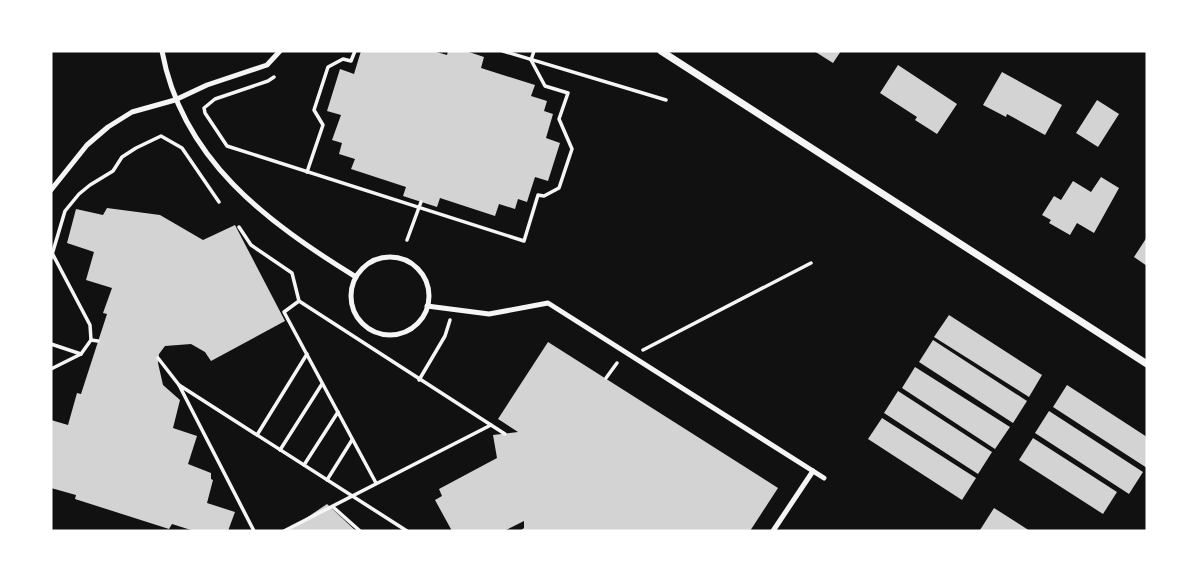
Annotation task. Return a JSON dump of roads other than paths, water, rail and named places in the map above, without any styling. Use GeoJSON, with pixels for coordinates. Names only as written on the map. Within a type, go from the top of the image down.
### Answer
{"type":"FeatureCollection","features":[{"type":"Feature","properties":{"kind":"street"},"geometry":{"type":"LineString","coordinates":[[661,51],[1147,364]]}},
{"type":"Feature","properties":{"kind":"lane"},"geometry":{"type":"LineString","coordinates":[[162,51],[175,100],[210,157],[258,210],[298,240],[356,277]]}},
{"type":"Feature","properties":{"kind":"lane"},"geometry":{"type":"LineString","coordinates":[[51,190],[87,145],[132,112],[175,100],[207,85],[267,65],[280,51]]}},
{"type":"Feature","properties":{"kind":"lane"},"geometry":{"type":"LineString","coordinates":[[398,258],[410,263],[420,271],[429,294],[422,318],[413,328],[401,334],[374,333],[355,315],[351,303],[351,289],[356,277],[363,267],[374,260],[398,258]]}},
{"type":"Feature","properties":{"kind":"lane"},"geometry":{"type":"LineString","coordinates":[[427,306],[489,314],[548,303],[824,478]]}},
{"type":"Feature","properties":{"kind":"lane"},"geometry":{"type":"LineString","coordinates":[[773,531],[813,471]]}}]}
